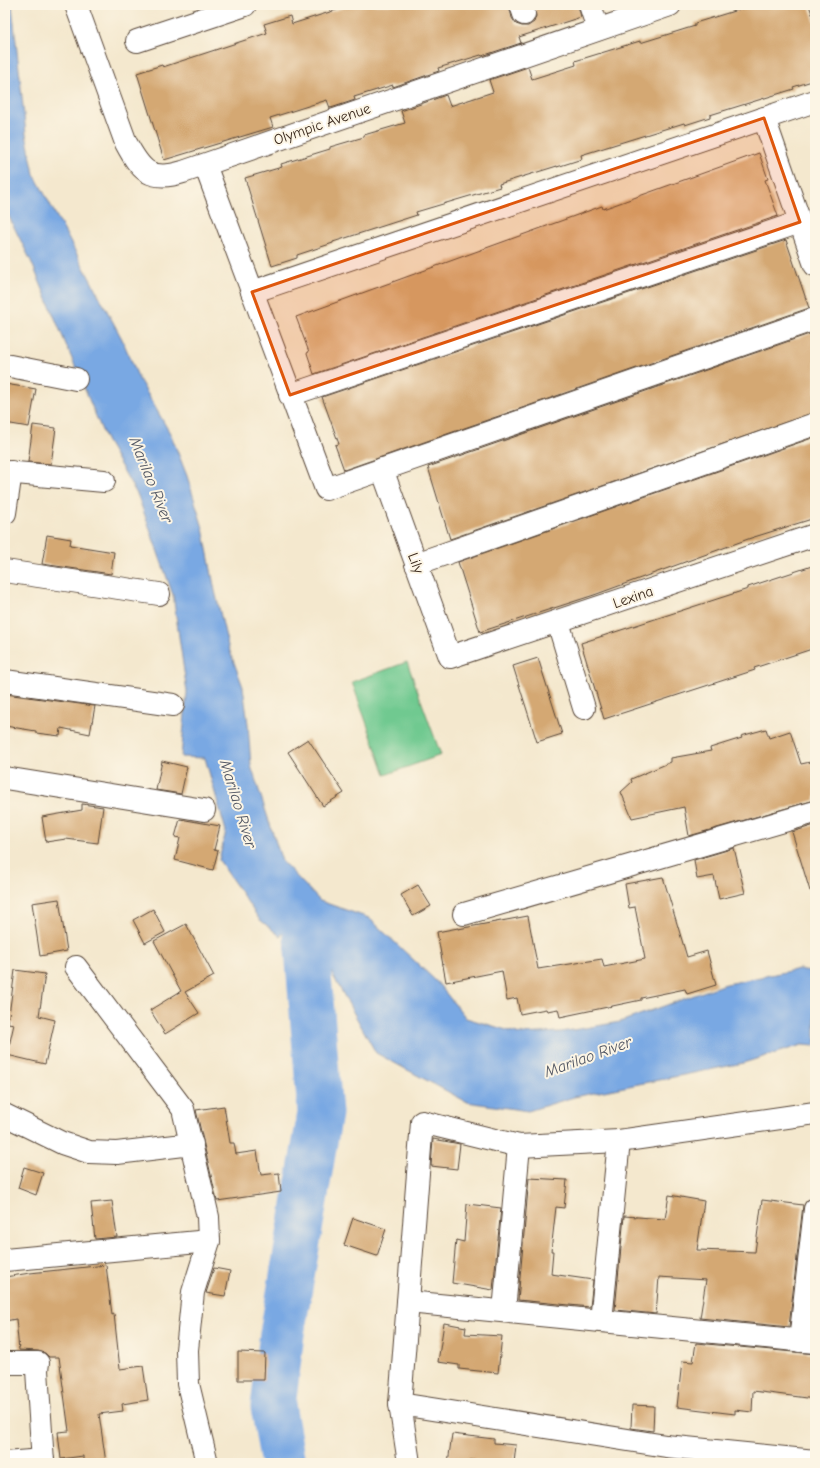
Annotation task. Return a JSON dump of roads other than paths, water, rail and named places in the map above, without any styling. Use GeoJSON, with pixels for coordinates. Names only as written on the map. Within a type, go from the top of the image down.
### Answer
{"type":"FeatureCollection","features":[{"type":"Feature","properties":{"kind":"street","name":"Olympic Avenue"},"geometry":{"type":"LineString","coordinates":[[76,5],[126,143],[134,158],[142,168],[150,174],[160,176],[171,176],[205,165],[670,5]]}},
{"type":"Feature","properties":{"kind":"street"},"geometry":{"type":"LineString","coordinates":[[137,41],[245,5]]}},
{"type":"Feature","properties":{"kind":"street"},"geometry":{"type":"LineString","coordinates":[[590,5],[598,29]]}},
{"type":"Feature","properties":{"kind":"street"},"geometry":{"type":"LineString","coordinates":[[252,292],[815,100]]}},
{"type":"Feature","properties":{"kind":"street"},"geometry":{"type":"LineString","coordinates":[[764,118],[815,265]]}},
{"type":"Feature","properties":{"kind":"street"},"geometry":{"type":"LineString","coordinates":[[205,165],[326,489],[815,319]]}},
{"type":"Feature","properties":{"kind":"street"},"geometry":{"type":"LineString","coordinates":[[290,394],[800,222]]}},
{"type":"Feature","properties":{"kind":"street"},"geometry":{"type":"LineString","coordinates":[[5,365],[76,379]]}},
{"type":"Feature","properties":{"kind":"street"},"geometry":{"type":"LineString","coordinates":[[416,564],[815,424]]}},
{"type":"Feature","properties":{"kind":"street","name":"Lily"},"geometry":{"type":"LineString","coordinates":[[382,469],[450,657]]}},
{"type":"Feature","properties":{"kind":"street"},"geometry":{"type":"LineString","coordinates":[[5,513],[8,472],[104,480]]}},
{"type":"Feature","properties":{"kind":"street","name":"Lexina"},"geometry":{"type":"LineString","coordinates":[[450,657],[815,535]]}},
{"type":"Feature","properties":{"kind":"street"},"geometry":{"type":"LineString","coordinates":[[5,571],[159,594]]}},
{"type":"Feature","properties":{"kind":"street"},"geometry":{"type":"LineString","coordinates":[[558,622],[584,708]]}},
{"type":"Feature","properties":{"kind":"street"},"geometry":{"type":"LineString","coordinates":[[5,681],[173,705]]}},
{"type":"Feature","properties":{"kind":"street"},"geometry":{"type":"LineString","coordinates":[[5,778],[204,810]]}},
{"type":"Feature","properties":{"kind":"street"},"geometry":{"type":"LineString","coordinates":[[464,914],[815,812]]}},
{"type":"Feature","properties":{"kind":"street"},"geometry":{"type":"LineString","coordinates":[[76,967],[182,1109],[192,1144],[208,1217],[209,1241],[194,1292],[187,1350],[188,1384],[207,1463]]}},
{"type":"Feature","properties":{"kind":"street"},"geometry":{"type":"LineString","coordinates":[[409,1463],[400,1404],[422,1122],[519,1146],[619,1141],[815,1114]]}},
{"type":"Feature","properties":{"kind":"street"},"geometry":{"type":"LineString","coordinates":[[5,1115],[62,1142],[89,1152],[117,1153],[192,1144]]}},
{"type":"Feature","properties":{"kind":"street"},"geometry":{"type":"LineString","coordinates":[[601,1321],[619,1141]]}},
{"type":"Feature","properties":{"kind":"street"},"geometry":{"type":"LineString","coordinates":[[504,1311],[519,1146]]}},
{"type":"Feature","properties":{"kind":"street"},"geometry":{"type":"LineString","coordinates":[[408,1302],[808,1341],[815,1209]]}},
{"type":"Feature","properties":{"kind":"street"},"geometry":{"type":"LineString","coordinates":[[5,1260],[209,1241]]}},
{"type":"Feature","properties":{"kind":"street"},"geometry":{"type":"LineString","coordinates":[[5,1363],[38,1363],[37,1370],[43,1462],[5,1463]]}},
{"type":"Feature","properties":{"kind":"street"},"geometry":{"type":"LineString","coordinates":[[400,1404],[665,1454],[815,1460]]}},
{"type":"Feature","properties":{"kind":"water","name":"Marilao River"},"geometry":{"type":"Polygon","coordinates":[[[5,5],[12,5],[26,134],[34,174],[122,339],[139,379],[171,435],[187,476],[203,528],[215,591],[228,646],[243,687],[248,724],[251,766],[282,861],[320,901],[369,918],[437,982],[466,1018],[520,1034],[561,1032],[620,1022],[722,985],[799,969],[815,972],[815,1046],[802,1045],[743,1063],[574,1097],[528,1111],[467,1102],[376,1053],[301,918],[280,936],[259,919],[219,860],[226,831],[205,758],[181,757],[187,692],[173,595],[138,496],[106,440],[31,261],[5,209],[5,5]]]}},
{"type":"Feature","properties":{"kind":"waterway"},"geometry":{"type":"LineString","coordinates":[[283,1463],[273,1406],[282,1334],[320,1113],[305,924]]}}]}
